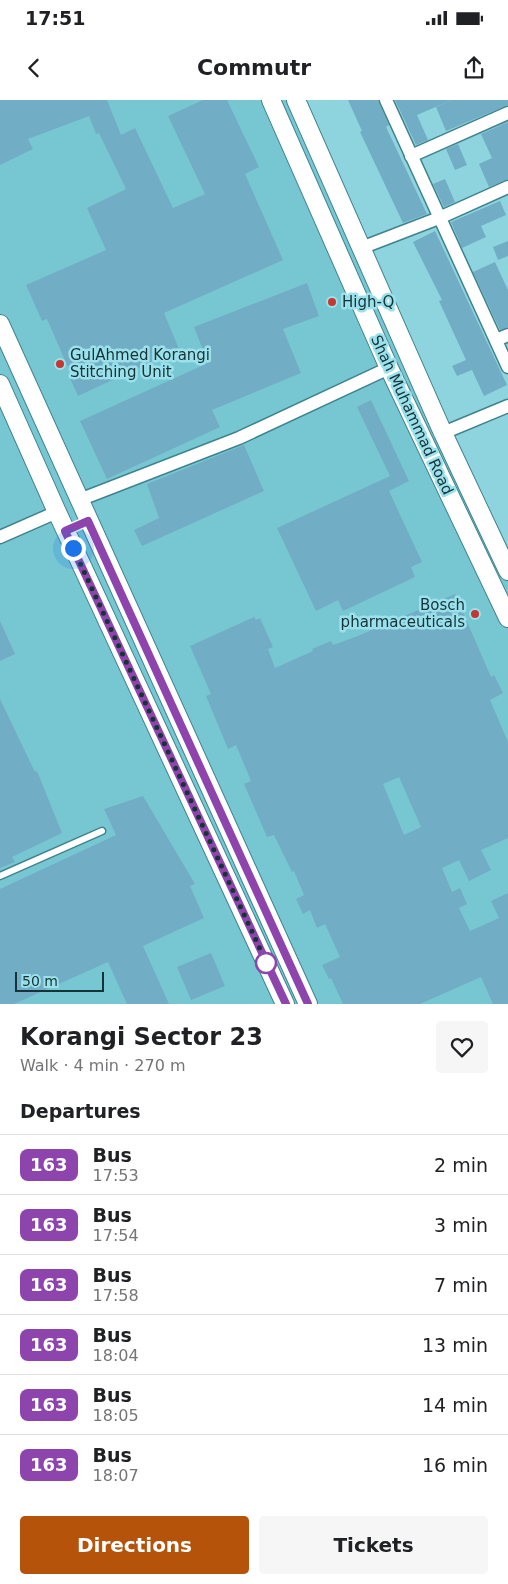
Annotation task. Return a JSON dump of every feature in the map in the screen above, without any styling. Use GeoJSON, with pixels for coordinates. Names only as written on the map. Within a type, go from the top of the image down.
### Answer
{"type":"FeatureCollection","features":[{"type":"Feature","properties":{"kind":"street","name":"Shah Muhammad Road"},"geometry":{"type":"LineString","coordinates":[[271,100],[389,368],[508,618]]}},
{"type":"Feature","properties":{"kind":"street","name":"Shah Muhammad Road"},"geometry":{"type":"LineString","coordinates":[[296,100],[443,433],[508,571]]}},
{"type":"Feature","properties":{"kind":"street"},"geometry":{"type":"LineString","coordinates":[[386,100],[508,367]]}},
{"type":"Feature","properties":{"kind":"street"},"geometry":{"type":"LineString","coordinates":[[411,156],[508,113]]}},
{"type":"Feature","properties":{"kind":"street"},"geometry":{"type":"LineString","coordinates":[[361,248],[439,218],[508,187]]}},
{"type":"Feature","properties":{"kind":"street"},"geometry":{"type":"LineString","coordinates":[[0,324],[308,1004]]}},
{"type":"Feature","properties":{"kind":"street"},"geometry":{"type":"LineString","coordinates":[[496,340],[508,335]]}},
{"type":"Feature","properties":{"kind":"street"},"geometry":{"type":"LineString","coordinates":[[79,500],[239,438],[389,368]]}},
{"type":"Feature","properties":{"kind":"street"},"geometry":{"type":"LineString","coordinates":[[0,384],[56,512],[286,1004]]}},
{"type":"Feature","properties":{"kind":"street"},"geometry":{"type":"LineString","coordinates":[[443,433],[508,406]]}},
{"type":"Feature","properties":{"kind":"street"},"geometry":{"type":"LineString","coordinates":[[0,537],[56,512]]}},
{"type":"Feature","properties":{"kind":"street"},"geometry":{"type":"LineString","coordinates":[[65,531],[88,521]]}},
{"type":"Feature","properties":{"kind":"lane"},"geometry":{"type":"LineString","coordinates":[[0,876],[102,831]]}},
{"type":"Feature","properties":{"kind":"shaded area"},"geometry":{"type":"Polygon","coordinates":[[[0,100],[294,100],[508,575],[508,1004],[0,1004],[0,100]]]}},
{"type":"Feature","properties":{"kind":"building"},"geometry":{"type":"Polygon","coordinates":[[[0,100],[107,100],[121,135],[135,128],[173,208],[205,194],[168,116],[203,100],[227,100],[259,167],[245,174],[283,260],[164,313],[179,349],[78,396],[68,374],[70,372],[47,319],[42,321],[26,285],[106,250],[87,208],[126,189],[99,133],[96,134],[89,116],[28,139],[33,149],[0,165],[0,100]]]}},
{"type":"Feature","properties":{"kind":"building"},"geometry":{"type":"Polygon","coordinates":[[[348,100],[378,100],[389,125],[386,127],[427,214],[403,223],[360,132],[362,131],[348,100]]]}},
{"type":"Feature","properties":{"kind":"building"},"geometry":{"type":"Polygon","coordinates":[[[395,100],[452,100],[417,115],[428,140],[416,145],[395,100]]]}},
{"type":"Feature","properties":{"kind":"building"},"geometry":{"type":"Polygon","coordinates":[[[452,100],[508,100],[508,105],[446,131],[436,107],[452,100]]]}},
{"type":"Feature","properties":{"kind":"building"},"geometry":{"type":"Polygon","coordinates":[[[508,122],[508,179],[489,187],[479,164],[492,158],[481,134],[508,122]]]}},
{"type":"Feature","properties":{"kind":"building"},"geometry":{"type":"Polygon","coordinates":[[[458,144],[467,165],[455,170],[446,149],[458,144]]]}},
{"type":"Feature","properties":{"kind":"building"},"geometry":{"type":"Polygon","coordinates":[[[445,179],[455,202],[444,207],[433,184],[445,179]]]}},
{"type":"Feature","properties":{"kind":"building"},"geometry":{"type":"Polygon","coordinates":[[[500,201],[506,215],[481,226],[486,237],[462,248],[451,222],[500,201]]]}},
{"type":"Feature","properties":{"kind":"building"},"geometry":{"type":"Polygon","coordinates":[[[435,231],[507,385],[484,396],[472,370],[457,376],[452,366],[466,360],[439,301],[442,300],[413,242],[435,231]]]}},
{"type":"Feature","properties":{"kind":"building"},"geometry":{"type":"Polygon","coordinates":[[[508,241],[508,256],[498,260],[493,247],[508,241]]]}},
{"type":"Feature","properties":{"kind":"building"},"geometry":{"type":"Polygon","coordinates":[[[495,262],[508,290],[508,327],[500,330],[473,272],[495,262]]]}},
{"type":"Feature","properties":{"kind":"building"},"geometry":{"type":"Polygon","coordinates":[[[307,283],[319,316],[283,329],[301,373],[212,410],[220,427],[107,479],[80,421],[208,363],[194,327],[307,283]]]}},
{"type":"Feature","properties":{"kind":"building"},"geometry":{"type":"Polygon","coordinates":[[[371,400],[409,481],[389,491],[422,562],[411,567],[415,577],[343,611],[338,600],[316,611],[277,528],[390,476],[357,407],[371,400]]]}},
{"type":"Feature","properties":{"kind":"building"},"geometry":{"type":"Polygon","coordinates":[[[244,445],[264,491],[142,546],[134,530],[159,518],[147,484],[244,445]]]}},
{"type":"Feature","properties":{"kind":"building"},"geometry":{"type":"Polygon","coordinates":[[[455,594],[491,677],[494,675],[503,693],[490,700],[508,742],[508,838],[481,850],[491,870],[469,881],[459,860],[442,868],[452,892],[460,888],[467,904],[459,908],[470,931],[499,918],[491,901],[508,893],[508,1004],[493,1004],[481,977],[420,1004],[343,1004],[331,978],[329,979],[322,965],[340,957],[325,924],[317,928],[310,910],[303,914],[296,899],[304,895],[294,871],[292,872],[274,835],[267,837],[244,784],[251,781],[236,745],[228,749],[206,696],[211,694],[190,646],[254,617],[256,620],[260,618],[273,647],[268,649],[275,668],[331,641],[333,645],[455,594]],[[399,777],[383,784],[404,835],[421,827],[399,777]]]}},
{"type":"Feature","properties":{"kind":"building"},"geometry":{"type":"Polygon","coordinates":[[[0,621],[15,654],[0,661],[0,621]]]}},
{"type":"Feature","properties":{"kind":"building"},"geometry":{"type":"Polygon","coordinates":[[[0,699],[35,772],[37,771],[62,833],[12,857],[15,862],[0,868],[0,699]]]}},
{"type":"Feature","properties":{"kind":"building"},"geometry":{"type":"Polygon","coordinates":[[[143,796],[195,884],[190,886],[204,918],[143,946],[169,1004],[127,1004],[108,962],[14,1004],[0,1004],[0,889],[116,835],[104,809],[143,796]]]}},
{"type":"Feature","properties":{"kind":"building"},"geometry":{"type":"Polygon","coordinates":[[[211,953],[225,986],[191,1000],[177,967],[211,953]]]}},
{"type":"Feature","properties":{"kind":"bus line","name":"163"},"geometry":{"type":"LineString","coordinates":[[286,1004],[65,531],[88,521],[308,1004]]}},
{"type":"Feature","properties":{"kind":"place","name":"High-Q"},"geometry":{"type":"Point","coordinates":[332,302]}},
{"type":"Feature","properties":{"kind":"place","name":"GulAhmed Korangi Stitching Unit"},"geometry":{"type":"Point","coordinates":[60,364]}},
{"type":"Feature","properties":{"kind":"place","name":"Bosch pharmaceuticals"},"geometry":{"type":"Point","coordinates":[475,614]}},
{"type":"Feature","properties":{"kind":"route"},"geometry":{"type":"LineString","coordinates":[[73,548],[269,968],[266,963]]}}]}
